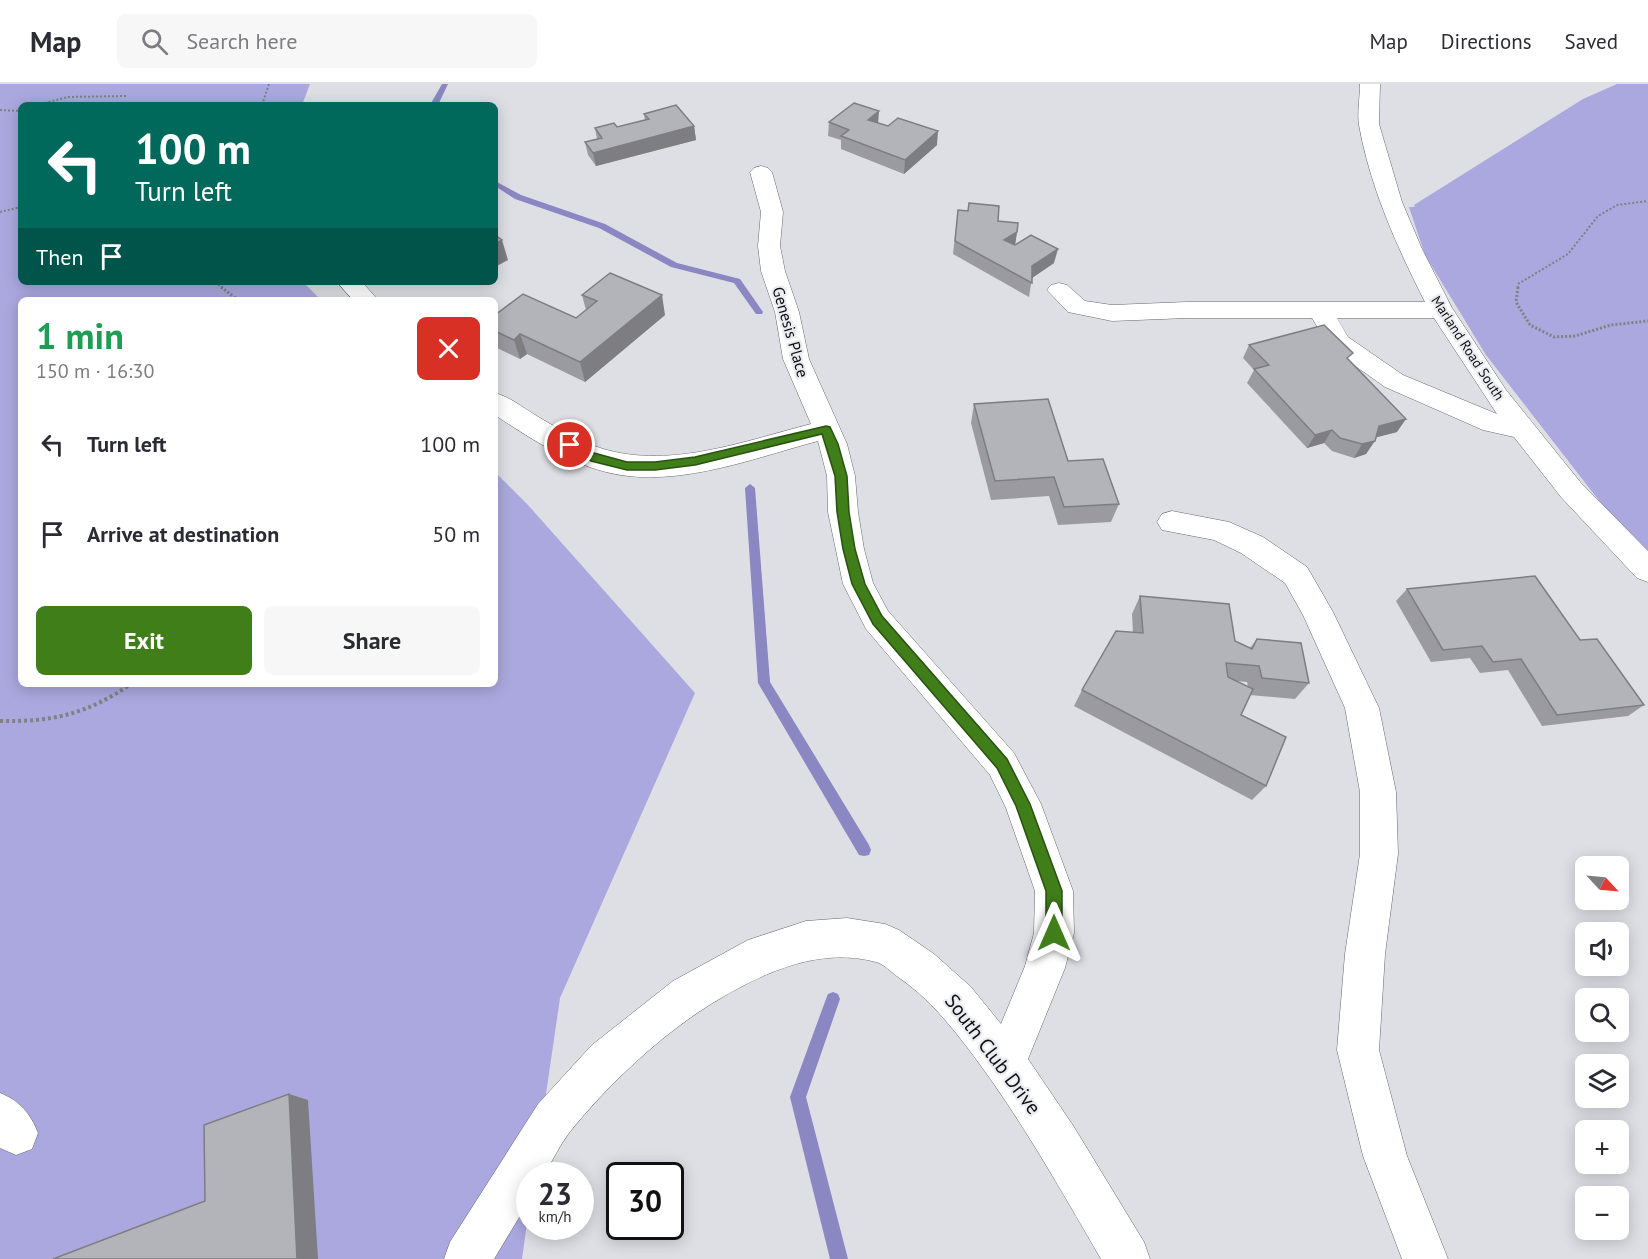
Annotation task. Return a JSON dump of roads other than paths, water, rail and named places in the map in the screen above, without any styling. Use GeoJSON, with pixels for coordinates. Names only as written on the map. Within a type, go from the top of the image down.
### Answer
{"type":"FeatureCollection","features":[{"type":"Feature","properties":{"kind":"street","name":"Marland Road South"},"geometry":{"type":"LineString","coordinates":[[1370,84],[1369,124],[1391,202],[1410,249],[1441,310],[1497,396],[1571,490],[1648,570]]}},
{"type":"Feature","properties":{"kind":"street","name":"Genesis Place"},"geometry":{"type":"LineString","coordinates":[[761,172],[772,212],[769,246],[772,271],[787,312],[796,359],[833,444],[841,476],[843,512],[849,549],[858,584],[877,620],[1002,764],[1023,804],[1054,891],[1054,933],[1046,968],[1005,1064]]}},
{"type":"Feature","properties":{"kind":"street"},"geometry":{"type":"LineString","coordinates":[[352,285],[363,297]]}},
{"type":"Feature","properties":{"kind":"street"},"geometry":{"type":"LineString","coordinates":[[1059,291],[1077,307],[1112,313],[1441,310]]}},
{"type":"Feature","properties":{"kind":"street"},"geometry":{"type":"LineString","coordinates":[[1320,310],[1339,342],[1394,381],[1493,423],[1523,429]]}},
{"type":"Feature","properties":{"kind":"street"},"geometry":{"type":"LineString","coordinates":[[498,404],[591,456],[627,466],[655,466],[695,461],[826,430]]}},
{"type":"Feature","properties":{"kind":"street"},"geometry":{"type":"LineString","coordinates":[[1172,522],[1219,530],[1251,545],[1296,575],[1317,612],[1362,708],[1378,792],[1379,854],[1365,954],[1358,1050],[1385,1156],[1425,1259]]}},
{"type":"Feature","properties":{"kind":"street","name":"South Club Drive"},"geometry":{"type":"LineString","coordinates":[[467,1259],[553,1119],[607,1060],[687,995],[748,960],[806,941],[847,938],[885,944],[920,968],[957,1001],[1005,1064],[1058,1143],[1127,1259]]}},
{"type":"Feature","properties":{"kind":"waterway"},"geometry":{"type":"LineString","coordinates":[[436,102],[445,84]]}},
{"type":"Feature","properties":{"kind":"waterway"},"geometry":{"type":"LineString","coordinates":[[498,185],[518,197],[602,226],[674,265],[737,281],[759,312]]}},
{"type":"Feature","properties":{"kind":"waterway"},"geometry":{"type":"LineString","coordinates":[[750,488],[764,683],[864,850]]}},
{"type":"Feature","properties":{"kind":"waterway"},"geometry":{"type":"LineString","coordinates":[[833,999],[798,1097],[839,1259]]}}]}
